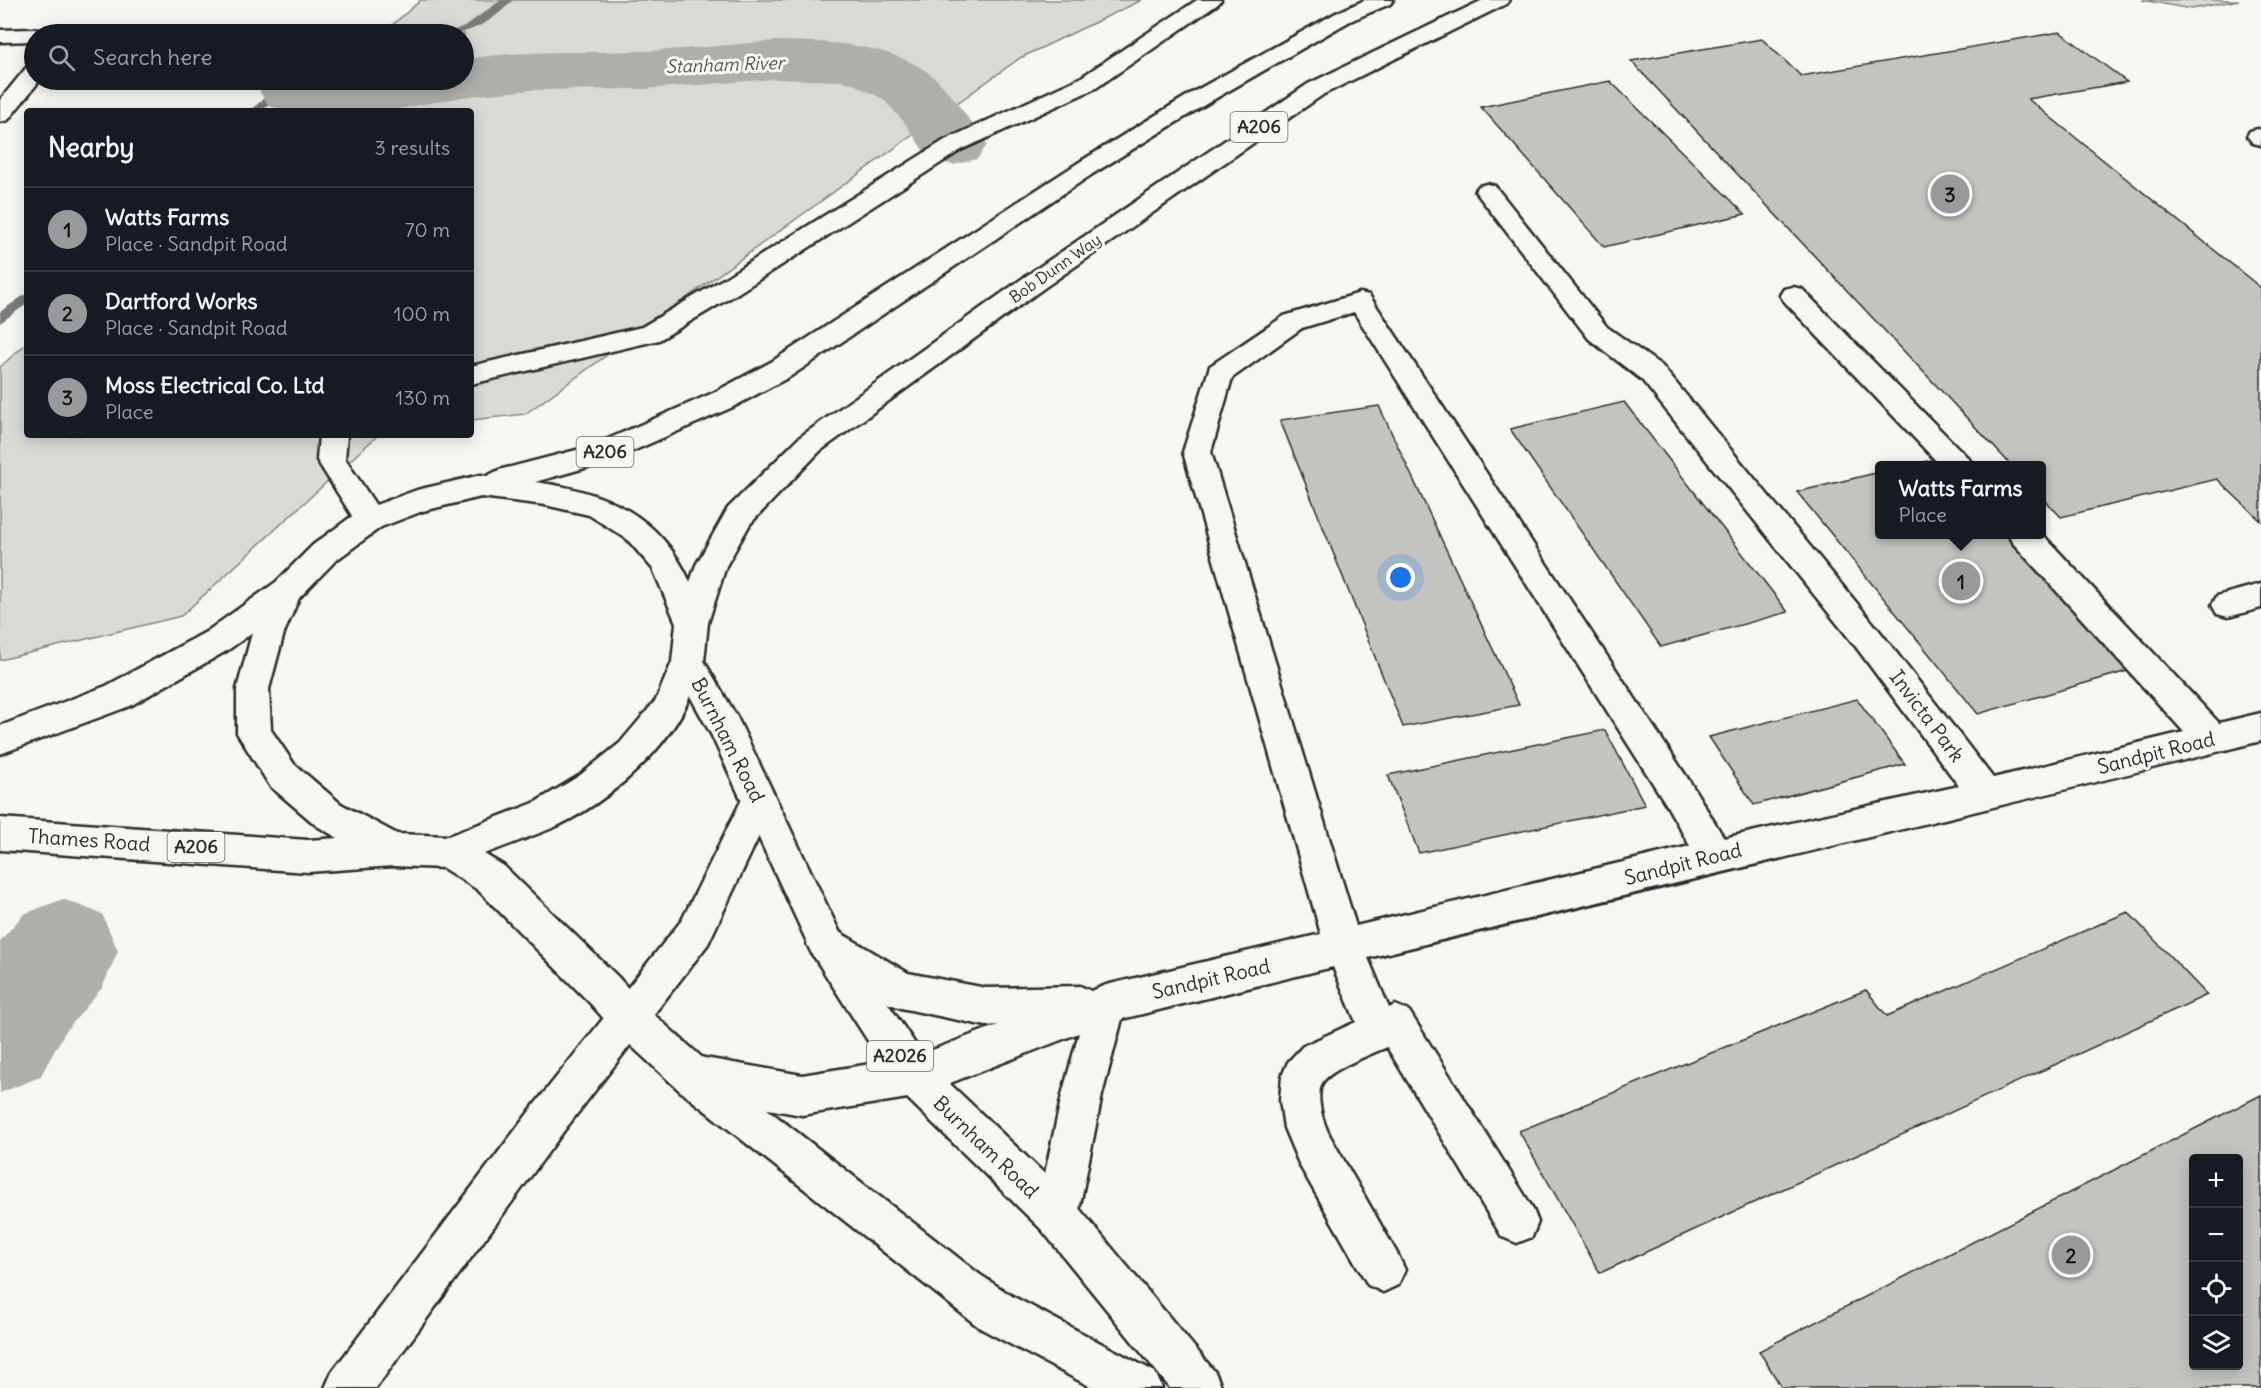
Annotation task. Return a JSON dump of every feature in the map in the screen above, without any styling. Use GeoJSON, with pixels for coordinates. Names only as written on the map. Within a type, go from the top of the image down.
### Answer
{"type":"FeatureCollection","features":[{"type":"Feature","properties":{"kind":"main road"},"geometry":{"type":"LineString","coordinates":[[474,374],[650,334],[953,145],[1088,83],[1211,0]]}},
{"type":"Feature","properties":{"kind":"main road","name":"A206"},"geometry":{"type":"LineString","coordinates":[[481,486],[600,454],[733,395],[781,369],[1086,168],[1203,96],[1343,17],[1383,0]]}},
{"type":"Feature","properties":{"kind":"main road","name":"Bob Dunn Way"},"geometry":{"type":"LineString","coordinates":[[448,852],[546,814],[591,787],[632,753],[669,708],[688,662],[692,623],[711,565],[738,516],[810,444],[1035,282],[1316,88],[1499,0]]}},
{"type":"Feature","properties":{"kind":"main road"},"geometry":{"type":"LineString","coordinates":[[0,36],[24,35]]}},
{"type":"Feature","properties":{"kind":"main road"},"geometry":{"type":"LineString","coordinates":[[0,115],[24,85]]}},
{"type":"Feature","properties":{"kind":"main road","name":"Invicta Park"},"geometry":{"type":"LineString","coordinates":[[1487,191],[1598,333],[1652,373],[1868,638],[1986,795]]}},
{"type":"Feature","properties":{"kind":"main road"},"geometry":{"type":"LineString","coordinates":[[1793,295],[1955,461]]}},
{"type":"Feature","properties":{"kind":"main road"},"geometry":{"type":"LineString","coordinates":[[1379,1031],[1344,947],[1197,452],[1220,373],[1293,322],[1360,301],[1678,793],[1714,856]]}},
{"type":"Feature","properties":{"kind":"main road"},"geometry":{"type":"LineString","coordinates":[[333,438],[331,460],[370,519]]}},
{"type":"Feature","properties":{"kind":"main road"},"geometry":{"type":"LineString","coordinates":[[0,740],[118,696],[217,641],[286,591],[324,553],[370,519],[417,501],[481,486],[545,494],[597,506],[638,531],[666,563],[692,623]]}},
{"type":"Feature","properties":{"kind":"main road"},"geometry":{"type":"LineString","coordinates":[[2028,539],[2212,739]]}},
{"type":"Feature","properties":{"kind":"main road"},"geometry":{"type":"LineString","coordinates":[[286,591],[268,633],[253,689],[254,733],[282,775],[329,815],[393,850]]}},
{"type":"Feature","properties":{"kind":"main road"},"geometry":{"type":"LineString","coordinates":[[2228,605],[2261,596]]}},
{"type":"Feature","properties":{"kind":"main road","name":"Burnham Road"},"geometry":{"type":"LineString","coordinates":[[688,662],[725,727],[826,943],[914,1077],[1057,1215],[1199,1388]]}},
{"type":"Feature","properties":{"kind":"main road","name":"Sandpit Road"},"geometry":{"type":"LineString","coordinates":[[693,1076],[802,1095],[914,1077],[1106,1004],[1714,856],[1986,795],[2261,728]]}},
{"type":"Feature","properties":{"kind":"main road"},"geometry":{"type":"LineString","coordinates":[[348,1388],[627,1016],[695,932],[759,800]]}},
{"type":"Feature","properties":{"kind":"main road","name":"Thames Road"},"geometry":{"type":"LineString","coordinates":[[0,834],[308,856],[393,850],[448,852]]}},
{"type":"Feature","properties":{"kind":"main road"},"geometry":{"type":"LineString","coordinates":[[448,852],[491,878],[604,990],[627,1016],[693,1076],[996,1312],[1139,1388]]}},
{"type":"Feature","properties":{"kind":"main road","name":"Sandpit Road"},"geometry":{"type":"LineString","coordinates":[[826,943],[901,990],[986,1007],[1106,1004]]}},
{"type":"Feature","properties":{"kind":"main road"},"geometry":{"type":"LineString","coordinates":[[1057,1215],[1082,1095],[1106,1004]]}},
{"type":"Feature","properties":{"kind":"main road"},"geometry":{"type":"LineString","coordinates":[[1383,1270],[1315,1151],[1304,1128],[1300,1100],[1302,1076],[1317,1060],[1395,1024],[1517,1222]]}},
{"type":"Feature","properties":{"kind":"shaded area"},"geometry":{"type":"Polygon","coordinates":[[[421,0],[1142,0],[1020,58],[525,414],[474,420],[474,108],[297,108],[318,90],[474,90],[474,24],[393,24],[421,0]]]}},
{"type":"Feature","properties":{"kind":"shaded area"},"geometry":{"type":"Polygon","coordinates":[[[2142,0],[2239,0],[2191,9],[2142,0]]]}},
{"type":"Feature","properties":{"kind":"shaded area"},"geometry":{"type":"Polygon","coordinates":[[[24,346],[24,438],[375,438],[181,616],[0,660],[0,367],[24,346]]]}},
{"type":"Feature","properties":{"kind":"building"},"geometry":{"type":"Polygon","coordinates":[[[2060,32],[2127,82],[2028,99],[2261,288],[2261,521],[2217,479],[2061,517],[2046,501],[2046,461],[2007,461],[1631,61],[1762,39],[1801,76],[2060,32]]]}},
{"type":"Feature","properties":{"kind":"building"},"geometry":{"type":"Polygon","coordinates":[[[1610,81],[1745,214],[1604,247],[1481,107],[1610,81]]]}},
{"type":"Feature","properties":{"kind":"building"},"geometry":{"type":"Polygon","coordinates":[[[1624,402],[1788,612],[1661,647],[1510,429],[1624,402]]]}},
{"type":"Feature","properties":{"kind":"building"},"geometry":{"type":"Polygon","coordinates":[[[1379,406],[1519,705],[1403,727],[1280,420],[1379,406]]]}},
{"type":"Feature","properties":{"kind":"building"},"geometry":{"type":"Polygon","coordinates":[[[1875,473],[1875,539],[2015,539],[2134,669],[1978,714],[1797,492],[1875,473]]]}},
{"type":"Feature","properties":{"kind":"building"},"geometry":{"type":"Polygon","coordinates":[[[1857,699],[1905,764],[1754,805],[1709,737],[1857,699]]]}},
{"type":"Feature","properties":{"kind":"building"},"geometry":{"type":"Polygon","coordinates":[[[1605,730],[1645,805],[1419,853],[1388,775],[1605,730]]]}},
{"type":"Feature","properties":{"kind":"building"},"geometry":{"type":"Polygon","coordinates":[[[2128,912],[2207,995],[1600,1273],[1519,1131],[1866,990],[1887,1016],[2128,912]]]}},
{"type":"Feature","properties":{"kind":"building"},"geometry":{"type":"Polygon","coordinates":[[[2261,1095],[2261,1388],[1782,1388],[1759,1351],[2261,1095]]]}},
{"type":"Feature","properties":{"kind":"waterway"},"geometry":{"type":"LineString","coordinates":[[474,25],[508,0]]}},
{"type":"Feature","properties":{"kind":"waterway","name":"Stanham River"},"geometry":{"type":"LineString","coordinates":[[474,77],[529,71],[645,70],[774,60],[840,62],[870,69],[906,86],[928,109],[953,145]]}},
{"type":"Feature","properties":{"kind":"waterway"},"geometry":{"type":"LineString","coordinates":[[259,108],[281,90]]}},
{"type":"Feature","properties":{"kind":"waterway","name":"Stanham River"},"geometry":{"type":"LineString","coordinates":[[292,90],[292,92],[307,97],[326,98],[370,95],[397,90]]}},
{"type":"Feature","properties":{"kind":"waterway"},"geometry":{"type":"LineString","coordinates":[[0,319],[24,299]]}},
{"type":"Feature","properties":{"kind":"waterway","name":"Stanham River"},"geometry":{"type":"LineString","coordinates":[[0,1037],[26,994],[63,951]]}},
{"type":"Feature","properties":{"kind":"place","name":"Moss Electrical Co. Ltd"},"geometry":{"type":"Point","coordinates":[1950,194]}},
{"type":"Feature","properties":{"kind":"place","name":"Watts Farms"},"geometry":{"type":"Point","coordinates":[1961,581]}},
{"type":"Feature","properties":{"kind":"place","name":"Dartford Works"},"geometry":{"type":"Point","coordinates":[2071,1255]}}]}
